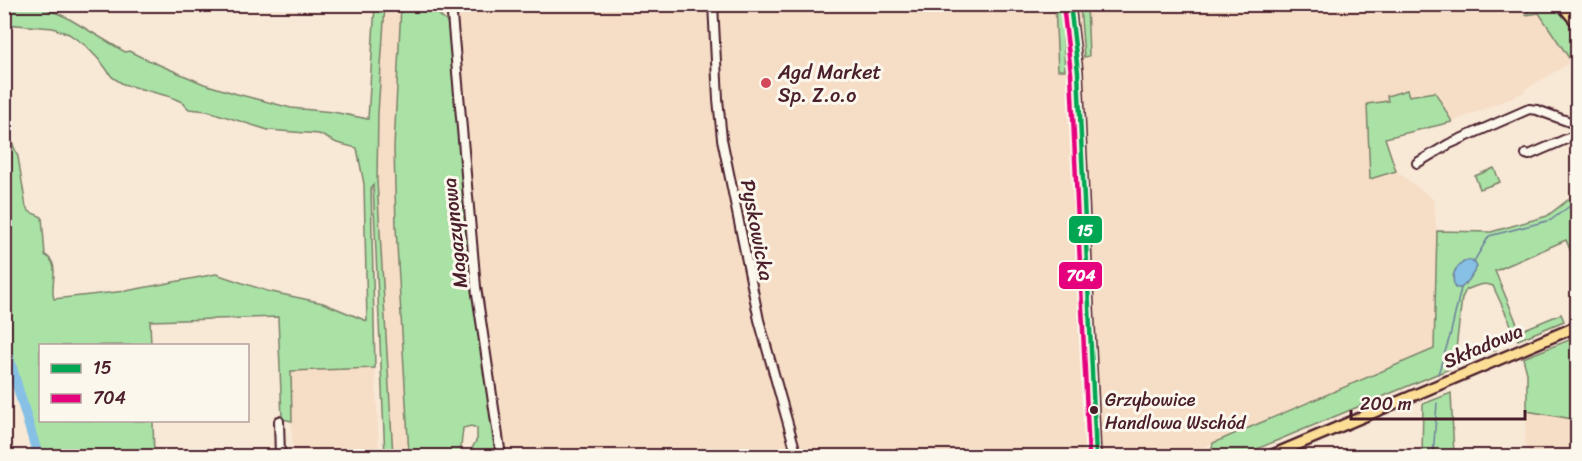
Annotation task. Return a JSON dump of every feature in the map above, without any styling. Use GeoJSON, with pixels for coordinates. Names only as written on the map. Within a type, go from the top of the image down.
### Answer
{"type":"FeatureCollection","features":[{"type":"Feature","properties":{"kind":"main road"},"geometry":{"type":"LineString","coordinates":[[1562,4],[1578,24]]}},
{"type":"Feature","properties":{"kind":"main road","name":"Składowa"},"geometry":{"type":"LineString","coordinates":[[1270,456],[1578,326]]}},
{"type":"Feature","properties":{"kind":"street","name":"Magazynowa"},"geometry":{"type":"LineString","coordinates":[[451,4],[476,287],[494,395],[501,456]]}},
{"type":"Feature","properties":{"kind":"street","name":"Pyskowicka"},"geometry":{"type":"LineString","coordinates":[[713,4],[719,114],[724,148],[759,320],[797,456]]}},
{"type":"Feature","properties":{"kind":"street"},"geometry":{"type":"LineString","coordinates":[[1070,4],[1077,72],[1096,456]]}},
{"type":"Feature","properties":{"kind":"street"},"geometry":{"type":"LineString","coordinates":[[1417,163],[1449,144],[1529,109],[1578,125]]}},
{"type":"Feature","properties":{"kind":"street"},"geometry":{"type":"LineString","coordinates":[[1526,154],[1529,155],[1578,134]]}},
{"type":"Feature","properties":{"kind":"street"},"geometry":{"type":"LineString","coordinates":[[279,421],[280,456]]}},
{"type":"Feature","properties":{"kind":"shaded area"},"geometry":{"type":"Polygon","coordinates":[[[385,5],[401,5],[394,148],[396,227],[409,456],[393,456],[380,265],[377,181],[378,113],[385,5]]]}},
{"type":"Feature","properties":{"kind":"shaded area"},"geometry":{"type":"Polygon","coordinates":[[[453,5],[1066,5],[1074,79],[1092,456],[504,456],[480,298],[453,5]]]}},
{"type":"Feature","properties":{"kind":"shaded area"},"geometry":{"type":"Polygon","coordinates":[[[1073,5],[1520,5],[1517,9],[1525,15],[1539,13],[1562,45],[1562,50],[1569,58],[1573,56],[1575,60],[1524,90],[1525,92],[1452,122],[1435,92],[1409,96],[1407,90],[1387,96],[1388,101],[1367,104],[1371,179],[1396,171],[1433,199],[1437,231],[1434,349],[1182,456],[1098,456],[1081,86],[1073,5]]]}},
{"type":"Feature","properties":{"kind":"shaded area"},"geometry":{"type":"Polygon","coordinates":[[[375,368],[379,456],[293,456],[290,371],[375,368]]]}},
{"type":"Feature","properties":{"kind":"shaded area"},"geometry":{"type":"Polygon","coordinates":[[[1577,384],[1577,456],[1530,456],[1525,443],[1527,411],[1573,419],[1577,384]]]}},
{"type":"Feature","properties":{"kind":"green space"},"geometry":{"type":"Polygon","coordinates":[[[5,4],[38,5],[66,17],[125,52],[129,51],[204,84],[291,108],[333,112],[368,119],[375,5],[385,5],[378,113],[377,181],[393,456],[385,456],[373,185],[371,188],[375,368],[291,371],[292,421],[282,419],[278,317],[150,321],[151,344],[39,344],[39,422],[153,422],[154,456],[41,456],[5,329],[5,107],[10,137],[18,157],[26,207],[30,212],[42,217],[45,255],[50,259],[54,269],[54,299],[126,291],[216,274],[267,291],[323,303],[367,321],[364,184],[357,148],[337,143],[319,134],[268,130],[208,111],[189,109],[182,102],[171,97],[123,84],[112,77],[86,46],[69,34],[53,28],[5,24],[5,4]]]}},
{"type":"Feature","properties":{"kind":"green space"},"geometry":{"type":"Polygon","coordinates":[[[401,5],[437,5],[438,14],[449,24],[498,456],[468,456],[477,439],[477,428],[471,426],[463,428],[460,456],[409,456],[396,227],[394,148],[401,5]]]}},
{"type":"Feature","properties":{"kind":"green space"},"geometry":{"type":"Polygon","coordinates":[[[1055,5],[1061,5],[1065,70],[1058,70],[1055,5]]]}},
{"type":"Feature","properties":{"kind":"green space"},"geometry":{"type":"Polygon","coordinates":[[[1080,5],[1087,5],[1089,56],[1084,57],[1080,5]]]}},
{"type":"Feature","properties":{"kind":"green space"},"geometry":{"type":"Polygon","coordinates":[[[1532,5],[1557,5],[1577,32],[1577,58],[1575,60],[1573,56],[1569,58],[1539,13],[1526,15],[1532,5]]]}},
{"type":"Feature","properties":{"kind":"green space"},"geometry":{"type":"Polygon","coordinates":[[[1407,90],[1409,96],[1435,92],[1452,122],[1385,138],[1396,171],[1370,179],[1367,104],[1388,101],[1387,96],[1407,90]]]}},
{"type":"Feature","properties":{"kind":"green space"},"geometry":{"type":"Polygon","coordinates":[[[1494,168],[1500,182],[1480,189],[1475,176],[1494,168]]]}},
{"type":"Feature","properties":{"kind":"green space"},"geometry":{"type":"Polygon","coordinates":[[[1577,193],[1577,211],[1571,220],[1577,236],[1577,266],[1566,240],[1495,271],[1520,331],[1561,314],[1564,321],[1518,340],[1493,286],[1483,284],[1473,287],[1466,290],[1462,298],[1457,353],[1461,356],[1497,349],[1240,456],[1202,456],[1211,452],[1213,443],[1434,349],[1437,231],[1491,232],[1547,216],[1577,193]]]}},
{"type":"Feature","properties":{"kind":"green space"},"geometry":{"type":"Polygon","coordinates":[[[1577,337],[1577,384],[1573,419],[1527,411],[1527,373],[1523,358],[1577,337]]]}},
{"type":"Feature","properties":{"kind":"green space"},"geometry":{"type":"Polygon","coordinates":[[[1451,393],[1454,456],[1422,456],[1423,404],[1451,393]]]}},
{"type":"Feature","properties":{"kind":"water"},"geometry":{"type":"Polygon","coordinates":[[[1468,260],[1474,261],[1477,267],[1461,288],[1455,288],[1453,278],[1455,271],[1468,260]]]}},
{"type":"Feature","properties":{"kind":"waterway"},"geometry":{"type":"LineString","coordinates":[[1473,263],[1489,236],[1551,220],[1578,200]]}},
{"type":"Feature","properties":{"kind":"waterway"},"geometry":{"type":"LineString","coordinates":[[1438,374],[1461,288]]}},
{"type":"Feature","properties":{"kind":"waterway"},"geometry":{"type":"LineString","coordinates":[[4,341],[38,456]]}},
{"type":"Feature","properties":{"kind":"waterway"},"geometry":{"type":"LineString","coordinates":[[1433,456],[1437,403]]}},
{"type":"Feature","properties":{"kind":"transit line","name":"15"},"geometry":{"type":"LineString","coordinates":[[1070,4],[1078,72],[1096,456]]}},
{"type":"Feature","properties":{"kind":"transit line","name":"704"},"geometry":{"type":"LineString","coordinates":[[1063,5],[1071,73],[1089,456]]}},
{"type":"Feature","properties":{"kind":"place","name":"Agd Market Sp. Z.o.o"},"geometry":{"type":"Point","coordinates":[766,83]}},
{"type":"Feature","properties":{"kind":"place","name":"Grzybowice Handlowa Wschód"},"geometry":{"type":"Point","coordinates":[1094,410]}}]}
